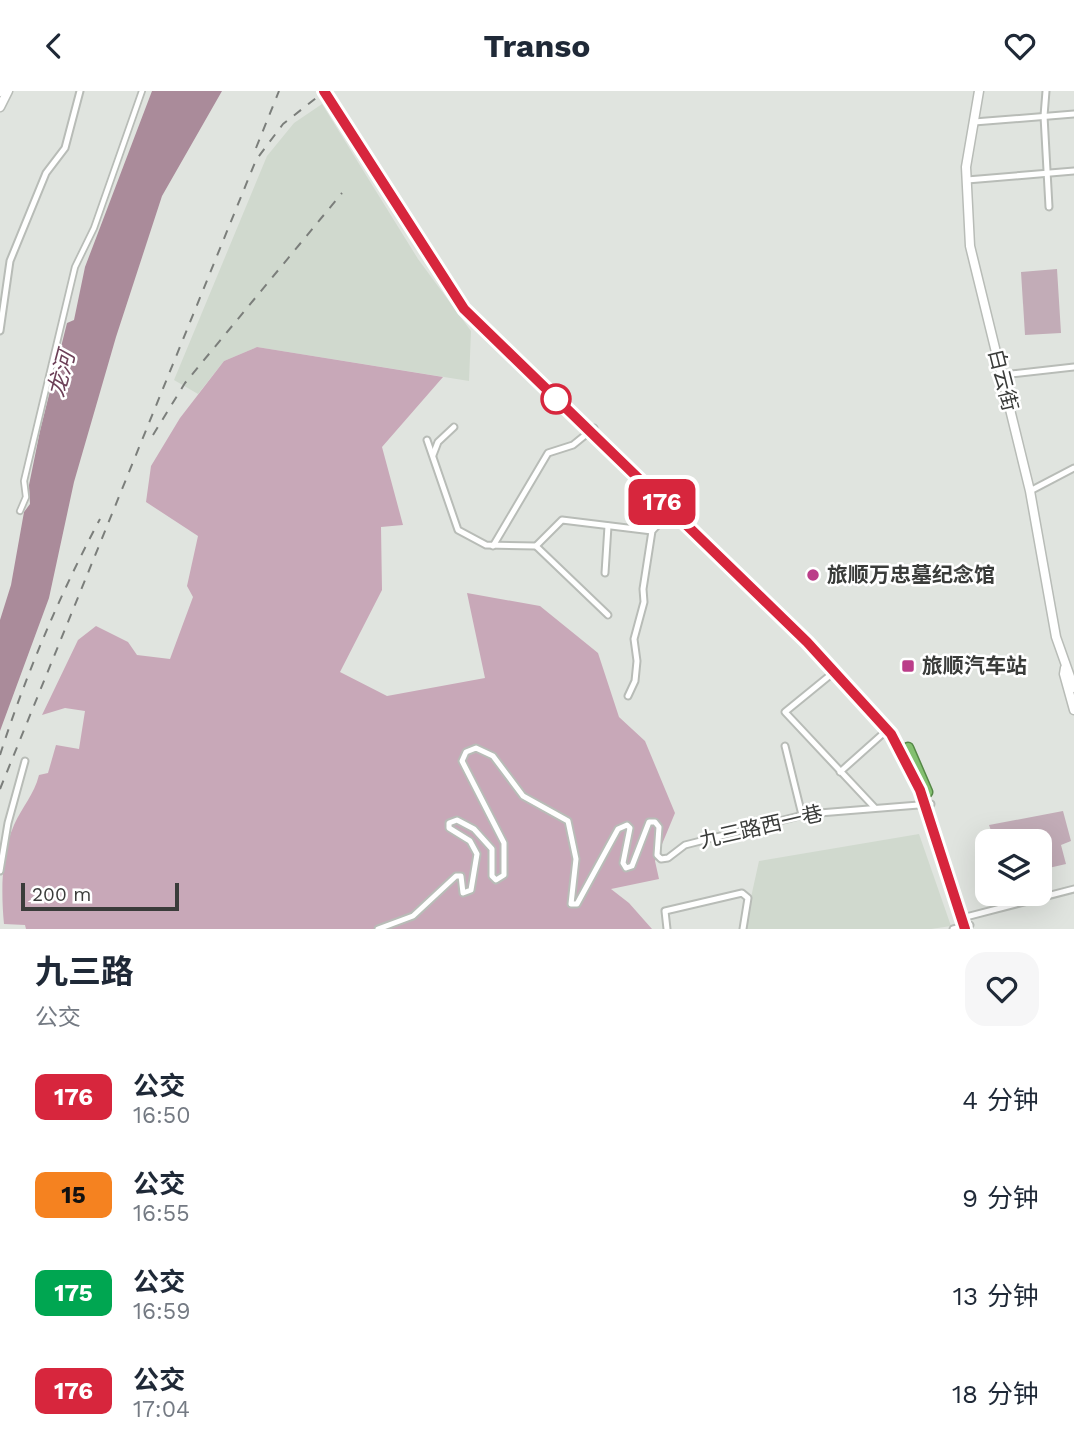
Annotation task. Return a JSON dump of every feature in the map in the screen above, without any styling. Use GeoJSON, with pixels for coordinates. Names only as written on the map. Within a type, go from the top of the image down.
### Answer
{"type":"FeatureCollection","features":[{"type":"Feature","properties":{"kind":"highway"},"geometry":{"type":"LineString","coordinates":[[324,91],[456,300],[810,638],[890,724],[917,766],[967,924]]}},
{"type":"Feature","properties":{"kind":"highway"},"geometry":{"type":"LineString","coordinates":[[331,91],[468,305],[592,430]]}},
{"type":"Feature","properties":{"kind":"highway"},"geometry":{"type":"LineString","coordinates":[[673,509],[887,730],[906,758],[928,804]]}},
{"type":"Feature","properties":{"kind":"main road"},"geometry":{"type":"LineString","coordinates":[[0,107],[8,91]]}},
{"type":"Feature","properties":{"kind":"main road","name":"白云街"},"geometry":{"type":"LineString","coordinates":[[979,91],[967,180],[970,246],[1030,491],[1056,637],[1072,683],[1074,710]]}},
{"type":"Feature","properties":{"kind":"street"},"geometry":{"type":"LineString","coordinates":[[0,331],[10,261],[46,173],[65,148],[80,91]]}},
{"type":"Feature","properties":{"kind":"street"},"geometry":{"type":"LineString","coordinates":[[20,512],[26,497],[24,481],[75,267],[94,228],[142,91]]}},
{"type":"Feature","properties":{"kind":"street"},"geometry":{"type":"LineString","coordinates":[[1046,91],[1044,116],[1049,207]]}},
{"type":"Feature","properties":{"kind":"street"},"geometry":{"type":"LineString","coordinates":[[974,122],[1074,114]]}},
{"type":"Feature","properties":{"kind":"street"},"geometry":{"type":"LineString","coordinates":[[967,180],[1074,171]]}},
{"type":"Feature","properties":{"kind":"street"},"geometry":{"type":"LineString","coordinates":[[1002,375],[1074,367]]}},
{"type":"Feature","properties":{"kind":"street"},"geometry":{"type":"LineString","coordinates":[[433,455],[438,442],[454,427]]}},
{"type":"Feature","properties":{"kind":"street"},"geometry":{"type":"LineString","coordinates":[[493,545],[544,459],[553,451],[573,445],[592,430]]}},
{"type":"Feature","properties":{"kind":"street"},"geometry":{"type":"LineString","coordinates":[[428,440],[458,530],[493,545],[536,546],[608,615]]}},
{"type":"Feature","properties":{"kind":"street"},"geometry":{"type":"LineString","coordinates":[[1030,491],[1074,468]]}},
{"type":"Feature","properties":{"kind":"street"},"geometry":{"type":"LineString","coordinates":[[628,696],[635,681],[637,661],[634,639],[644,602],[643,589],[652,531],[673,509]]}},
{"type":"Feature","properties":{"kind":"street"},"geometry":{"type":"LineString","coordinates":[[536,546],[562,520],[652,531]]}},
{"type":"Feature","properties":{"kind":"street"},"geometry":{"type":"LineString","coordinates":[[605,573],[608,526]]}},
{"type":"Feature","properties":{"kind":"street"},"geometry":{"type":"LineString","coordinates":[[834,673],[785,712],[875,808]]}},
{"type":"Feature","properties":{"kind":"street"},"geometry":{"type":"LineString","coordinates":[[840,772],[887,730]]}},
{"type":"Feature","properties":{"kind":"street"},"geometry":{"type":"LineString","coordinates":[[785,746],[802,815]]}},
{"type":"Feature","properties":{"kind":"street","name":"九三路西一巷"},"geometry":{"type":"LineString","coordinates":[[378,929],[414,916],[456,876],[461,876],[463,893],[471,890],[477,854],[470,841],[449,828],[449,823],[457,820],[486,838],[492,849],[492,876],[496,880],[504,875],[504,843],[462,761],[466,752],[476,748],[494,756],[523,796],[568,821],[576,859],[571,904],[581,901],[589,879],[618,828],[627,825],[630,828],[623,863],[626,868],[632,866],[649,822],[655,822],[659,827],[657,855],[661,859],[668,858],[685,845],[802,815],[928,804]]}},
{"type":"Feature","properties":{"kind":"street"},"geometry":{"type":"LineString","coordinates":[[0,871],[8,823],[24,761]]}},
{"type":"Feature","properties":{"kind":"street"},"geometry":{"type":"LineString","coordinates":[[953,929],[1074,888]]}},
{"type":"Feature","properties":{"kind":"street"},"geometry":{"type":"LineString","coordinates":[[667,929],[665,911],[742,893],[748,898],[743,929]]}},
{"type":"Feature","properties":{"kind":"shaded area"},"geometry":{"type":"Polygon","coordinates":[[[322,104],[418,259],[471,331],[469,381],[257,347],[224,361],[198,394],[174,380],[267,156],[294,123],[322,104]]]}},
{"type":"Feature","properties":{"kind":"shaded area"},"geometry":{"type":"Polygon","coordinates":[[[1057,269],[1061,333],[1025,335],[1021,272],[1057,269]]]}},
{"type":"Feature","properties":{"kind":"shaded area"},"geometry":{"type":"Polygon","coordinates":[[[257,347],[443,377],[382,447],[403,525],[381,527],[382,590],[340,672],[387,696],[485,678],[467,593],[540,606],[598,653],[619,717],[645,741],[675,813],[655,861],[659,879],[611,889],[629,903],[652,929],[26,929],[25,925],[4,924],[3,874],[14,825],[39,775],[48,773],[56,745],[79,749],[85,711],[65,708],[42,715],[78,640],[96,626],[128,642],[137,655],[170,659],[193,597],[187,586],[198,536],[146,502],[151,466],[180,418],[224,361],[257,347]]]}},
{"type":"Feature","properties":{"kind":"shaded area"},"geometry":{"type":"Polygon","coordinates":[[[1063,811],[1071,841],[1061,845],[1066,864],[1052,867],[1052,829],[990,829],[989,825],[1063,811]]]}},
{"type":"Feature","properties":{"kind":"shaded area"},"geometry":{"type":"Polygon","coordinates":[[[919,834],[951,926],[931,929],[744,929],[759,861],[919,834]]]}},
{"type":"Feature","properties":{"kind":"water","name":"龙河"},"geometry":{"type":"Polygon","coordinates":[[[152,91],[222,91],[162,196],[116,337],[74,482],[49,598],[0,731],[0,620],[11,585],[24,512],[30,504],[29,485],[40,431],[67,323],[74,320],[85,267],[152,91]]]}},
{"type":"Feature","properties":{"kind":"railway"},"geometry":{"type":"LineString","coordinates":[[256,148],[279,91]]}},
{"type":"Feature","properties":{"kind":"railway"},"geometry":{"type":"LineString","coordinates":[[0,789],[256,160],[283,124],[325,91]]}},
{"type":"Feature","properties":{"kind":"railway"},"geometry":{"type":"LineString","coordinates":[[153,435],[185,383],[342,193]]}},
{"type":"Feature","properties":{"kind":"railway"},"geometry":{"type":"LineString","coordinates":[[0,755],[45,635],[100,519]]}},
{"type":"Feature","properties":{"kind":"bus line","name":"176"},"geometry":{"type":"LineString","coordinates":[[324,91],[456,300],[807,642],[891,734],[906,758],[920,790],[965,929]]}},
{"type":"Feature","properties":{"kind":"place","name":"旅顺万忠墓纪念馆"},"geometry":{"type":"Point","coordinates":[813,575]}},
{"type":"Feature","properties":{"kind":"place","name":"旅顺汽车站"},"geometry":{"type":"Point","coordinates":[908,666]}}]}
